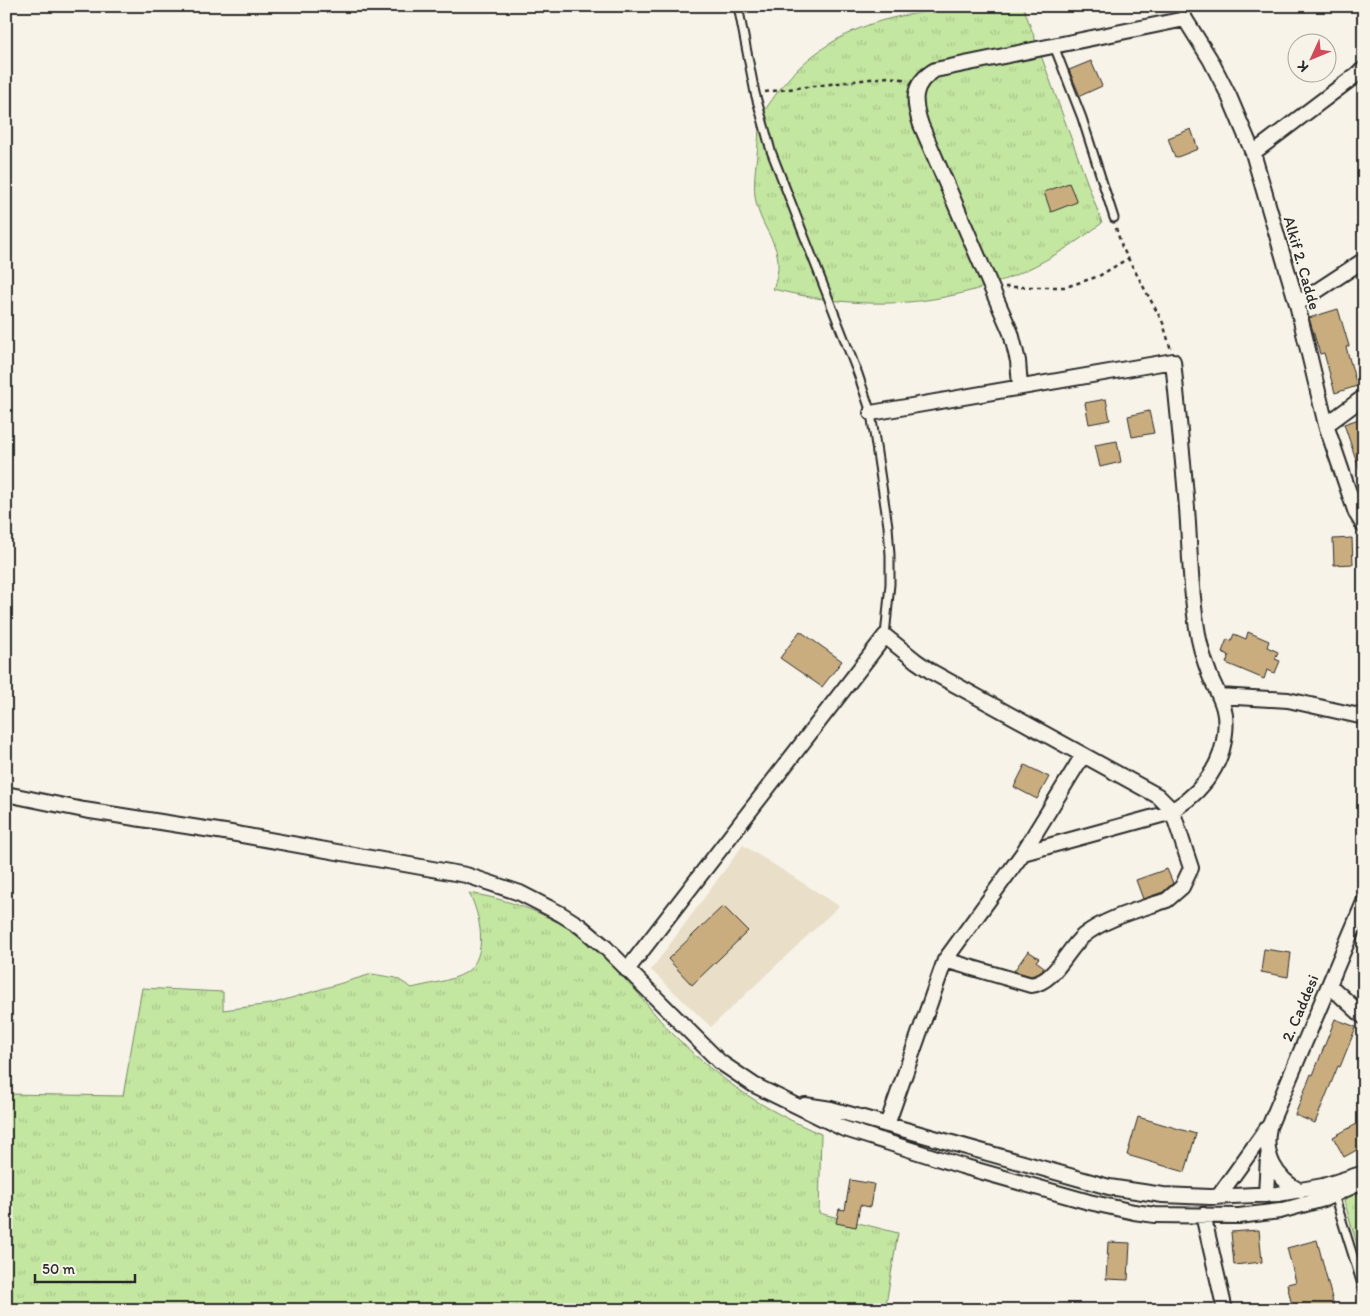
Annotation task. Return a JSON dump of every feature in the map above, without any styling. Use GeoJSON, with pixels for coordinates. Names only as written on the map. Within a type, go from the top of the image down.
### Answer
{"type":"FeatureCollection","features":[{"type":"Feature","properties":{"kind":"street"},"geometry":{"type":"LineString","coordinates":[[1020,386],[1016,347],[921,125],[916,104],[916,90],[928,74],[935,70],[1054,46],[1183,13]]}},
{"type":"Feature","properties":{"kind":"street","name":"Alkif 2. Cadde"},"geometry":{"type":"LineString","coordinates":[[1183,13],[1229,96],[1253,153],[1296,304],[1326,425],[1356,513],[1364,526]]}},
{"type":"Feature","properties":{"kind":"street"},"geometry":{"type":"LineString","coordinates":[[1253,153],[1364,69]]}},
{"type":"Feature","properties":{"kind":"street"},"geometry":{"type":"LineString","coordinates":[[1296,304],[1364,260]]}},
{"type":"Feature","properties":{"kind":"street"},"geometry":{"type":"LineString","coordinates":[[871,413],[1173,361],[1186,496],[1194,612],[1207,668],[1224,706],[1226,719],[1223,746],[1219,760],[1199,789],[1189,799],[1165,814],[1024,852]]}},
{"type":"Feature","properties":{"kind":"street"},"geometry":{"type":"LineString","coordinates":[[1326,425],[1364,397]]}},
{"type":"Feature","properties":{"kind":"street"},"geometry":{"type":"LineString","coordinates":[[627,970],[885,636],[932,672],[1151,791],[1172,810],[1191,868],[1186,881],[1173,896],[1167,900],[1106,922],[1089,931],[1075,944],[1046,979],[1038,984],[1031,985],[945,960]]}},
{"type":"Feature","properties":{"kind":"street"},"geometry":{"type":"LineString","coordinates":[[1219,696],[1288,700],[1364,717]]}},
{"type":"Feature","properties":{"kind":"street"},"geometry":{"type":"LineString","coordinates":[[887,1125],[945,960],[1024,852],[1083,755]]}},
{"type":"Feature","properties":{"kind":"street"},"geometry":{"type":"LineString","coordinates":[[6,794],[84,810],[231,833],[466,875],[520,893],[561,914],[593,936],[720,1062],[754,1085],[842,1128],[962,1166],[1089,1202],[1134,1212],[1176,1216],[1239,1216],[1266,1213],[1302,1206],[1334,1195],[1364,1181]]}},
{"type":"Feature","properties":{"kind":"street","name":"2. Caddesi"},"geometry":{"type":"LineString","coordinates":[[1269,1127],[1364,902]]}},
{"type":"Feature","properties":{"kind":"street"},"geometry":{"type":"LineString","coordinates":[[1329,985],[1364,1017]]}},
{"type":"Feature","properties":{"kind":"street"},"geometry":{"type":"LineString","coordinates":[[792,1103],[831,1109],[1109,1187],[1164,1195],[1218,1197],[1266,1195],[1300,1191],[1364,1173]]}},
{"type":"Feature","properties":{"kind":"street"},"geometry":{"type":"LineString","coordinates":[[1218,1197],[1269,1127]]}},
{"type":"Feature","properties":{"kind":"street"},"geometry":{"type":"LineString","coordinates":[[1266,1195],[1267,1135],[1269,1127]]}},
{"type":"Feature","properties":{"kind":"street"},"geometry":{"type":"LineString","coordinates":[[1268,1151],[1274,1168],[1279,1175],[1292,1187],[1300,1191]]}},
{"type":"Feature","properties":{"kind":"street"},"geometry":{"type":"LineString","coordinates":[[1203,1215],[1225,1310]]}},
{"type":"Feature","properties":{"kind":"lane"},"geometry":{"type":"LineString","coordinates":[[738,6],[755,93],[771,151],[858,374],[871,413],[888,536],[890,584],[885,636]]}},
{"type":"Feature","properties":{"kind":"lane"},"geometry":{"type":"LineString","coordinates":[[1054,46],[1082,118],[1114,218]]}},
{"type":"Feature","properties":{"kind":"lane"},"geometry":{"type":"LineString","coordinates":[[1334,1195],[1364,1291]]}},
{"type":"Feature","properties":{"kind":"path"},"geometry":{"type":"LineString","coordinates":[[755,93],[889,77],[909,80],[919,84]]}},
{"type":"Feature","properties":{"kind":"path"},"geometry":{"type":"LineString","coordinates":[[1114,218],[1116,233],[1127,258],[1163,323],[1170,343],[1173,361]]}},
{"type":"Feature","properties":{"kind":"path"},"geometry":{"type":"LineString","coordinates":[[991,286],[1066,286],[1099,276],[1127,258]]}},
{"type":"Feature","properties":{"kind":"shaded area"},"geometry":{"type":"Polygon","coordinates":[[[743,845],[839,906],[711,1027],[651,970],[743,845]]]}},
{"type":"Feature","properties":{"kind":"green space"},"geometry":{"type":"Polygon","coordinates":[[[997,6],[1023,6],[1102,223],[1064,250],[1025,271],[986,286],[945,297],[904,302],[862,303],[818,298],[773,289],[778,261],[776,251],[758,209],[755,196],[755,176],[760,120],[784,83],[822,49],[868,25],[912,14],[997,6]]]}},
{"type":"Feature","properties":{"kind":"green space"},"geometry":{"type":"Polygon","coordinates":[[[469,893],[510,902],[530,909],[566,927],[584,939],[615,966],[669,1030],[709,1067],[762,1105],[821,1134],[819,1213],[898,1233],[885,1310],[6,1310],[6,1094],[123,1096],[142,988],[223,992],[223,1010],[271,1004],[372,974],[396,978],[412,988],[460,976],[473,966],[478,957],[480,946],[477,912],[469,893]]]}},
{"type":"Feature","properties":{"kind":"green space"},"geometry":{"type":"Polygon","coordinates":[[[1364,1187],[1364,1268],[1342,1194],[1364,1187]]]}},
{"type":"Feature","properties":{"kind":"building"},"geometry":{"type":"Polygon","coordinates":[[[1091,61],[1102,86],[1080,96],[1069,70],[1091,61]]]}},
{"type":"Feature","properties":{"kind":"building"},"geometry":{"type":"Polygon","coordinates":[[[1191,129],[1198,149],[1175,158],[1168,138],[1191,129]]]}},
{"type":"Feature","properties":{"kind":"building"},"geometry":{"type":"Polygon","coordinates":[[[1069,183],[1077,202],[1051,212],[1044,192],[1069,183]]]}},
{"type":"Feature","properties":{"kind":"building"},"geometry":{"type":"Polygon","coordinates":[[[1338,309],[1349,346],[1346,347],[1357,386],[1335,393],[1324,353],[1320,354],[1309,318],[1338,309]]]}},
{"type":"Feature","properties":{"kind":"building"},"geometry":{"type":"Polygon","coordinates":[[[1106,399],[1110,420],[1089,424],[1085,403],[1106,399]]]}},
{"type":"Feature","properties":{"kind":"building"},"geometry":{"type":"Polygon","coordinates":[[[1149,411],[1154,433],[1132,437],[1128,416],[1149,411]]]}},
{"type":"Feature","properties":{"kind":"building"},"geometry":{"type":"Polygon","coordinates":[[[1359,419],[1364,433],[1364,477],[1362,477],[1344,424],[1359,419]]]}},
{"type":"Feature","properties":{"kind":"building"},"geometry":{"type":"Polygon","coordinates":[[[1117,441],[1121,462],[1100,467],[1095,445],[1117,441]]]}},
{"type":"Feature","properties":{"kind":"building"},"geometry":{"type":"Polygon","coordinates":[[[1352,538],[1353,564],[1334,565],[1333,539],[1352,538]]]}},
{"type":"Feature","properties":{"kind":"building"},"geometry":{"type":"Polygon","coordinates":[[[800,631],[842,661],[822,687],[780,658],[800,631]]]}},
{"type":"Feature","properties":{"kind":"building"},"geometry":{"type":"Polygon","coordinates":[[[1248,632],[1269,641],[1267,647],[1278,652],[1275,659],[1280,661],[1275,673],[1267,670],[1264,679],[1226,663],[1229,655],[1222,652],[1227,639],[1231,641],[1234,634],[1246,639],[1248,632]]]}},
{"type":"Feature","properties":{"kind":"building"},"geometry":{"type":"Polygon","coordinates":[[[1025,765],[1049,777],[1037,799],[1014,787],[1025,765]]]}},
{"type":"Feature","properties":{"kind":"building"},"geometry":{"type":"Polygon","coordinates":[[[1167,869],[1173,883],[1163,892],[1143,899],[1136,880],[1167,869]]]}},
{"type":"Feature","properties":{"kind":"building"},"geometry":{"type":"Polygon","coordinates":[[[723,906],[748,931],[692,985],[668,959],[723,906]]]}},
{"type":"Feature","properties":{"kind":"building"},"geometry":{"type":"Polygon","coordinates":[[[1264,949],[1291,953],[1288,977],[1261,972],[1264,949]]]}},
{"type":"Feature","properties":{"kind":"building"},"geometry":{"type":"Polygon","coordinates":[[[1028,951],[1039,958],[1036,961],[1044,967],[1041,972],[1031,976],[1014,971],[1028,951]]]}},
{"type":"Feature","properties":{"kind":"building"},"geometry":{"type":"Polygon","coordinates":[[[1335,1019],[1356,1027],[1315,1123],[1295,1115],[1335,1019]]]}},
{"type":"Feature","properties":{"kind":"building"},"geometry":{"type":"Polygon","coordinates":[[[1138,1117],[1196,1134],[1185,1172],[1127,1155],[1138,1117]]]}},
{"type":"Feature","properties":{"kind":"building"},"geometry":{"type":"Polygon","coordinates":[[[1364,1120],[1364,1146],[1344,1157],[1333,1137],[1364,1120]]]}},
{"type":"Feature","properties":{"kind":"building"},"geometry":{"type":"Polygon","coordinates":[[[850,1180],[874,1184],[870,1207],[860,1205],[856,1227],[836,1223],[839,1209],[845,1210],[850,1180]]]}},
{"type":"Feature","properties":{"kind":"building"},"geometry":{"type":"Polygon","coordinates":[[[1259,1230],[1262,1262],[1234,1265],[1231,1232],[1259,1230]]]}},
{"type":"Feature","properties":{"kind":"building"},"geometry":{"type":"Polygon","coordinates":[[[1317,1240],[1335,1310],[1293,1310],[1287,1284],[1296,1282],[1287,1248],[1317,1240]]]}},
{"type":"Feature","properties":{"kind":"building"},"geometry":{"type":"Polygon","coordinates":[[[1108,1242],[1130,1243],[1128,1280],[1106,1279],[1108,1242]]]}}]}
